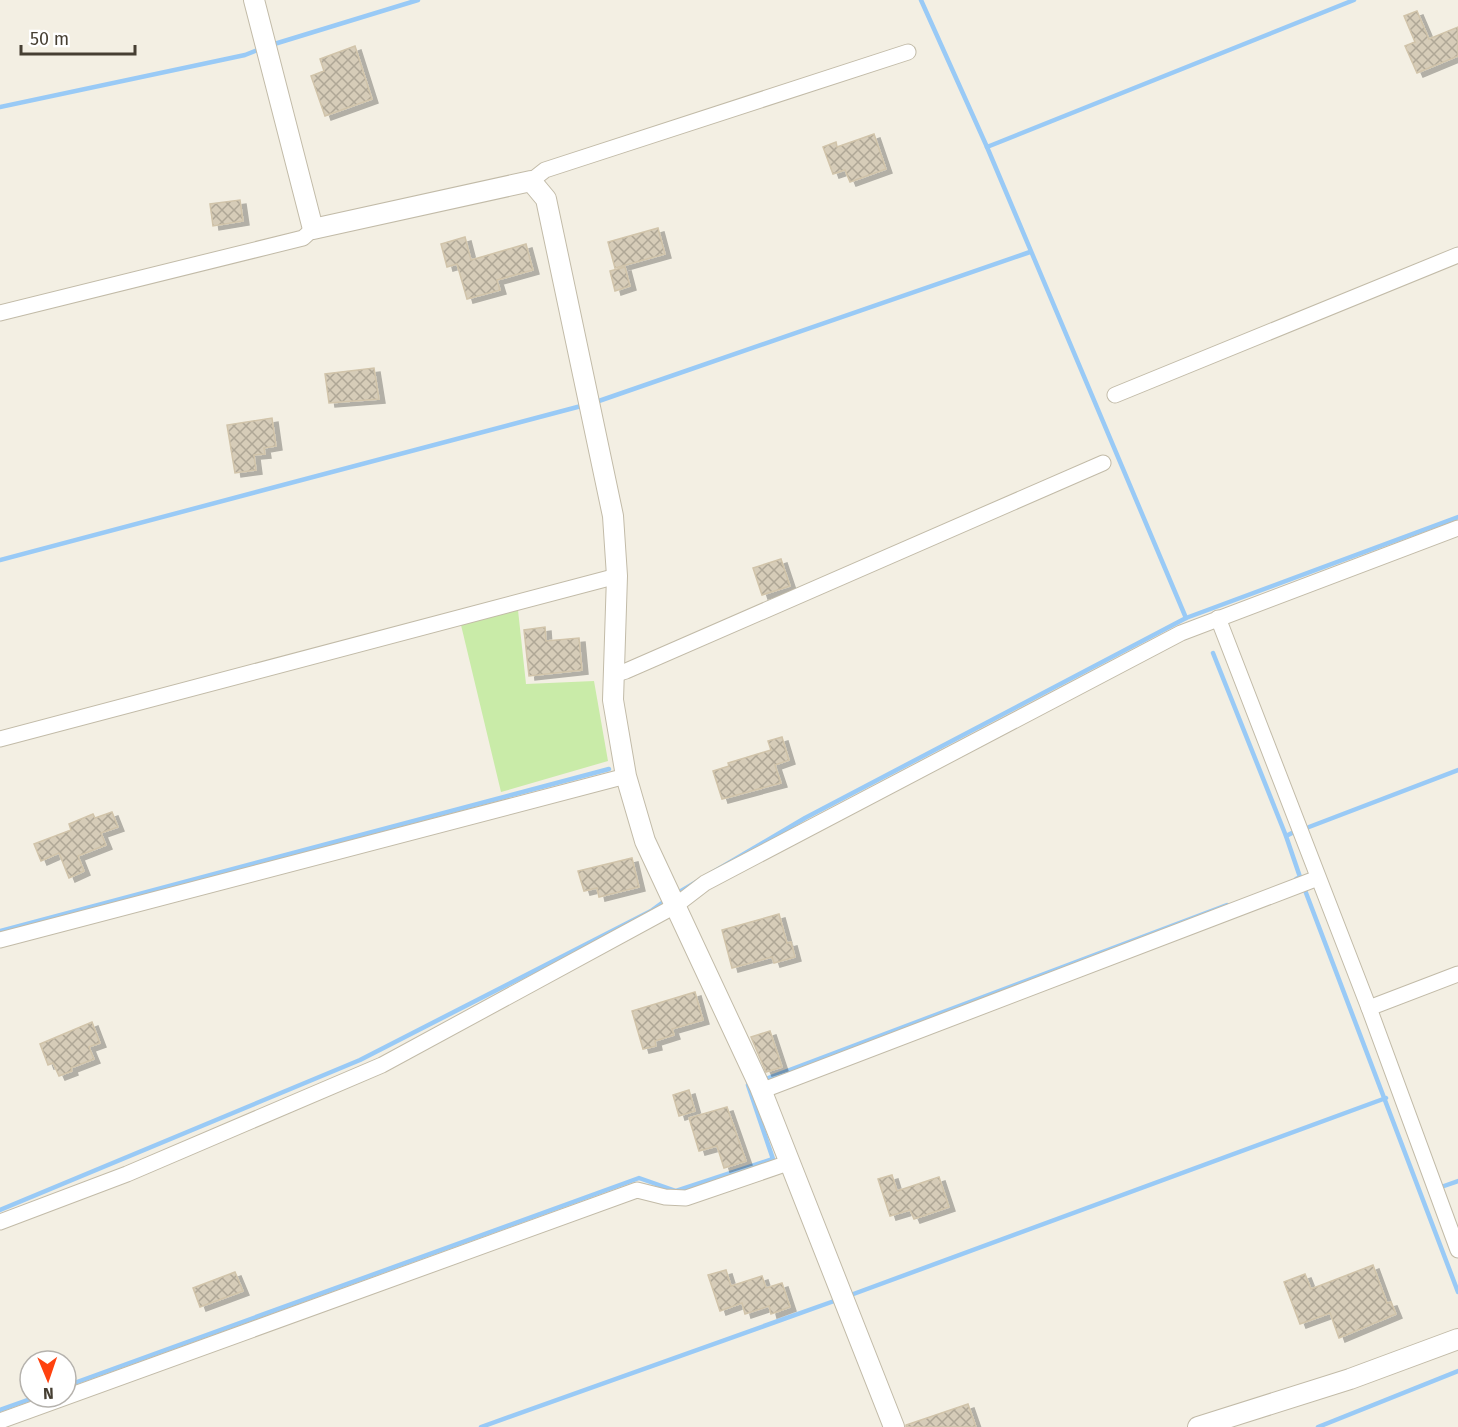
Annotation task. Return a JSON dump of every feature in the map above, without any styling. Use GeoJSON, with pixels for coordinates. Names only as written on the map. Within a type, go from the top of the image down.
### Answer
{"type":"FeatureCollection","features":[{"type":"Feature","properties":{"kind":"street"},"geometry":{"type":"LineString","coordinates":[[254,0],[314,229]]}},
{"type":"Feature","properties":{"kind":"street"},"geometry":{"type":"LineString","coordinates":[[0,312],[303,238],[314,229],[531,182],[545,170],[908,52]]}},
{"type":"Feature","properties":{"kind":"street"},"geometry":{"type":"LineString","coordinates":[[531,182],[546,199],[613,516],[617,576],[613,675],[616,726],[626,776],[645,841],[759,1085],[894,1427]]}},
{"type":"Feature","properties":{"kind":"street"},"geometry":{"type":"LineString","coordinates":[[1114,395],[1458,255]]}},
{"type":"Feature","properties":{"kind":"street"},"geometry":{"type":"LineString","coordinates":[[613,675],[1103,463]]}},
{"type":"Feature","properties":{"kind":"street"},"geometry":{"type":"LineString","coordinates":[[0,1222],[127,1174],[382,1065],[672,900],[1181,633],[1458,528]]}},
{"type":"Feature","properties":{"kind":"street"},"geometry":{"type":"LineString","coordinates":[[0,739],[617,576]]}},
{"type":"Feature","properties":{"kind":"street"},"geometry":{"type":"LineString","coordinates":[[1218,618],[1308,882],[1369,1008],[1458,1250]]}},
{"type":"Feature","properties":{"kind":"street"},"geometry":{"type":"LineString","coordinates":[[0,940],[626,776]]}},
{"type":"Feature","properties":{"kind":"street"},"geometry":{"type":"LineString","coordinates":[[759,1085],[1308,882]]}},
{"type":"Feature","properties":{"kind":"street"},"geometry":{"type":"LineString","coordinates":[[1369,1008],[1458,974]]}},
{"type":"Feature","properties":{"kind":"street"},"geometry":{"type":"LineString","coordinates":[[0,1421],[637,1190],[665,1197],[686,1198],[791,1162]]}},
{"type":"Feature","properties":{"kind":"street"},"geometry":{"type":"LineString","coordinates":[[1198,1427],[1350,1379],[1458,1339]]}},
{"type":"Feature","properties":{"kind":"green space"},"geometry":{"type":"Polygon","coordinates":[[[518,610],[526,684],[594,681],[608,761],[501,792],[461,625],[518,610]]]}},
{"type":"Feature","properties":{"kind":"building"},"geometry":{"type":"Polygon","coordinates":[[[1417,11],[1429,39],[1458,27],[1458,56],[1417,73],[1405,46],[1415,42],[1404,16],[1417,11]]]}},
{"type":"Feature","properties":{"kind":"building"},"geometry":{"type":"Polygon","coordinates":[[[355,46],[372,99],[325,116],[311,76],[324,71],[320,59],[355,46]]]}},
{"type":"Feature","properties":{"kind":"building"},"geometry":{"type":"Polygon","coordinates":[[[874,134],[886,169],[850,182],[845,170],[833,174],[823,147],[836,142],[837,147],[874,134]]]}},
{"type":"Feature","properties":{"kind":"building"},"geometry":{"type":"Polygon","coordinates":[[[240,200],[243,221],[213,226],[210,204],[240,200]]]}},
{"type":"Feature","properties":{"kind":"building"},"geometry":{"type":"Polygon","coordinates":[[[658,228],[665,254],[615,268],[608,242],[658,228]]]}},
{"type":"Feature","properties":{"kind":"building"},"geometry":{"type":"Polygon","coordinates":[[[465,237],[471,260],[526,244],[533,270],[497,280],[500,290],[467,299],[457,264],[447,267],[441,244],[465,237]]]}},
{"type":"Feature","properties":{"kind":"building"},"geometry":{"type":"Polygon","coordinates":[[[625,267],[630,286],[615,291],[610,271],[625,267]]]}},
{"type":"Feature","properties":{"kind":"building"},"geometry":{"type":"Polygon","coordinates":[[[374,368],[379,399],[329,403],[325,374],[374,368]]]}},
{"type":"Feature","properties":{"kind":"building"},"geometry":{"type":"Polygon","coordinates":[[[272,418],[276,446],[264,448],[265,454],[254,455],[256,470],[235,473],[227,425],[272,418]]]}},
{"type":"Feature","properties":{"kind":"building"},"geometry":{"type":"Polygon","coordinates":[[[781,559],[790,586],[762,595],[753,568],[781,559]]]}},
{"type":"Feature","properties":{"kind":"building"},"geometry":{"type":"Polygon","coordinates":[[[545,627],[546,641],[579,638],[582,670],[529,676],[524,630],[545,627]]]}},
{"type":"Feature","properties":{"kind":"building"},"geometry":{"type":"Polygon","coordinates":[[[782,737],[789,760],[775,765],[781,783],[722,799],[713,771],[729,766],[728,763],[771,750],[768,741],[782,737]]]}},
{"type":"Feature","properties":{"kind":"building"},"geometry":{"type":"Polygon","coordinates":[[[112,812],[118,827],[101,833],[106,845],[78,856],[84,871],[69,878],[59,853],[41,861],[34,844],[71,830],[69,824],[93,814],[95,818],[112,812]]]}},
{"type":"Feature","properties":{"kind":"building"},"geometry":{"type":"Polygon","coordinates":[[[632,858],[639,887],[599,897],[597,888],[584,891],[578,871],[632,858]]]}},
{"type":"Feature","properties":{"kind":"building"},"geometry":{"type":"Polygon","coordinates":[[[779,914],[787,943],[791,942],[795,957],[774,963],[772,957],[732,968],[722,930],[779,914]]]}},
{"type":"Feature","properties":{"kind":"building"},"geometry":{"type":"Polygon","coordinates":[[[695,992],[703,1020],[672,1029],[674,1035],[655,1041],[656,1046],[643,1049],[632,1011],[695,992]]]}},
{"type":"Feature","properties":{"kind":"building"},"geometry":{"type":"Polygon","coordinates":[[[92,1022],[100,1043],[89,1047],[94,1059],[71,1068],[72,1071],[59,1076],[53,1063],[48,1065],[40,1044],[92,1022]]]}},
{"type":"Feature","properties":{"kind":"building"},"geometry":{"type":"Polygon","coordinates":[[[770,1031],[782,1067],[766,1072],[751,1037],[770,1031]]]}},
{"type":"Feature","properties":{"kind":"building"},"geometry":{"type":"Polygon","coordinates":[[[689,1090],[695,1111],[679,1116],[673,1095],[689,1090]]]}},
{"type":"Feature","properties":{"kind":"building"},"geometry":{"type":"Polygon","coordinates":[[[727,1107],[746,1161],[724,1168],[717,1146],[699,1151],[689,1118],[727,1107]]]}},
{"type":"Feature","properties":{"kind":"building"},"geometry":{"type":"Polygon","coordinates":[[[892,1175],[897,1191],[939,1177],[949,1207],[914,1219],[910,1210],[890,1216],[878,1179],[892,1175]]]}},
{"type":"Feature","properties":{"kind":"building"},"geometry":{"type":"Polygon","coordinates":[[[1373,1265],[1387,1303],[1391,1302],[1396,1314],[1339,1338],[1330,1313],[1300,1324],[1284,1282],[1305,1274],[1311,1289],[1373,1265]]]}},
{"type":"Feature","properties":{"kind":"building"},"geometry":{"type":"Polygon","coordinates":[[[726,1270],[731,1286],[762,1276],[766,1288],[782,1283],[790,1307],[771,1314],[769,1306],[745,1314],[742,1303],[720,1311],[708,1275],[726,1270]]]}},
{"type":"Feature","properties":{"kind":"building"},"geometry":{"type":"Polygon","coordinates":[[[235,1272],[243,1291],[200,1307],[193,1288],[235,1272]]]}},
{"type":"Feature","properties":{"kind":"building"},"geometry":{"type":"Polygon","coordinates":[[[968,1404],[976,1427],[906,1427],[906,1425],[968,1404]]]}},
{"type":"Feature","properties":{"kind":"waterway"},"geometry":{"type":"LineString","coordinates":[[271,45],[418,0]]}},
{"type":"Feature","properties":{"kind":"waterway"},"geometry":{"type":"LineString","coordinates":[[921,0],[987,147],[1354,0]]}},
{"type":"Feature","properties":{"kind":"waterway"},"geometry":{"type":"LineString","coordinates":[[0,107],[245,55],[260,49]]}},
{"type":"Feature","properties":{"kind":"waterway"},"geometry":{"type":"LineString","coordinates":[[987,147],[1186,618]]}},
{"type":"Feature","properties":{"kind":"waterway"},"geometry":{"type":"LineString","coordinates":[[593,403],[1030,252]]}},
{"type":"Feature","properties":{"kind":"waterway"},"geometry":{"type":"LineString","coordinates":[[0,560],[585,405]]}},
{"type":"Feature","properties":{"kind":"waterway"},"geometry":{"type":"LineString","coordinates":[[676,894],[805,818],[1186,618],[1458,517]]}},
{"type":"Feature","properties":{"kind":"waterway"},"geometry":{"type":"LineString","coordinates":[[1213,653],[1286,836]]}},
{"type":"Feature","properties":{"kind":"waterway"},"geometry":{"type":"LineString","coordinates":[[0,931],[609,769]]}},
{"type":"Feature","properties":{"kind":"waterway"},"geometry":{"type":"LineString","coordinates":[[1309,827],[1458,770]]}},
{"type":"Feature","properties":{"kind":"waterway"},"geometry":{"type":"LineString","coordinates":[[1292,833],[1286,836],[1300,877],[1296,879]]}},
{"type":"Feature","properties":{"kind":"waterway"},"geometry":{"type":"LineString","coordinates":[[1303,885],[1458,1292]]}},
{"type":"Feature","properties":{"kind":"waterway"},"geometry":{"type":"LineString","coordinates":[[0,1210],[360,1060],[651,911],[666,900]]}},
{"type":"Feature","properties":{"kind":"waterway"},"geometry":{"type":"LineString","coordinates":[[763,1080],[1227,905]]}},
{"type":"Feature","properties":{"kind":"waterway"},"geometry":{"type":"LineString","coordinates":[[78,1382],[639,1178],[676,1191],[773,1159],[748,1085],[752,1084]]}},
{"type":"Feature","properties":{"kind":"waterway"},"geometry":{"type":"LineString","coordinates":[[848,1296],[1386,1098]]}},
{"type":"Feature","properties":{"kind":"waterway"},"geometry":{"type":"LineString","coordinates":[[1444,1186],[1458,1181]]}},
{"type":"Feature","properties":{"kind":"waterway"},"geometry":{"type":"LineString","coordinates":[[481,1427],[837,1300]]}},
{"type":"Feature","properties":{"kind":"waterway"},"geometry":{"type":"LineString","coordinates":[[1318,1427],[1458,1371]]}},
{"type":"Feature","properties":{"kind":"waterway"},"geometry":{"type":"LineString","coordinates":[[0,1410],[18,1404]]}}]}
